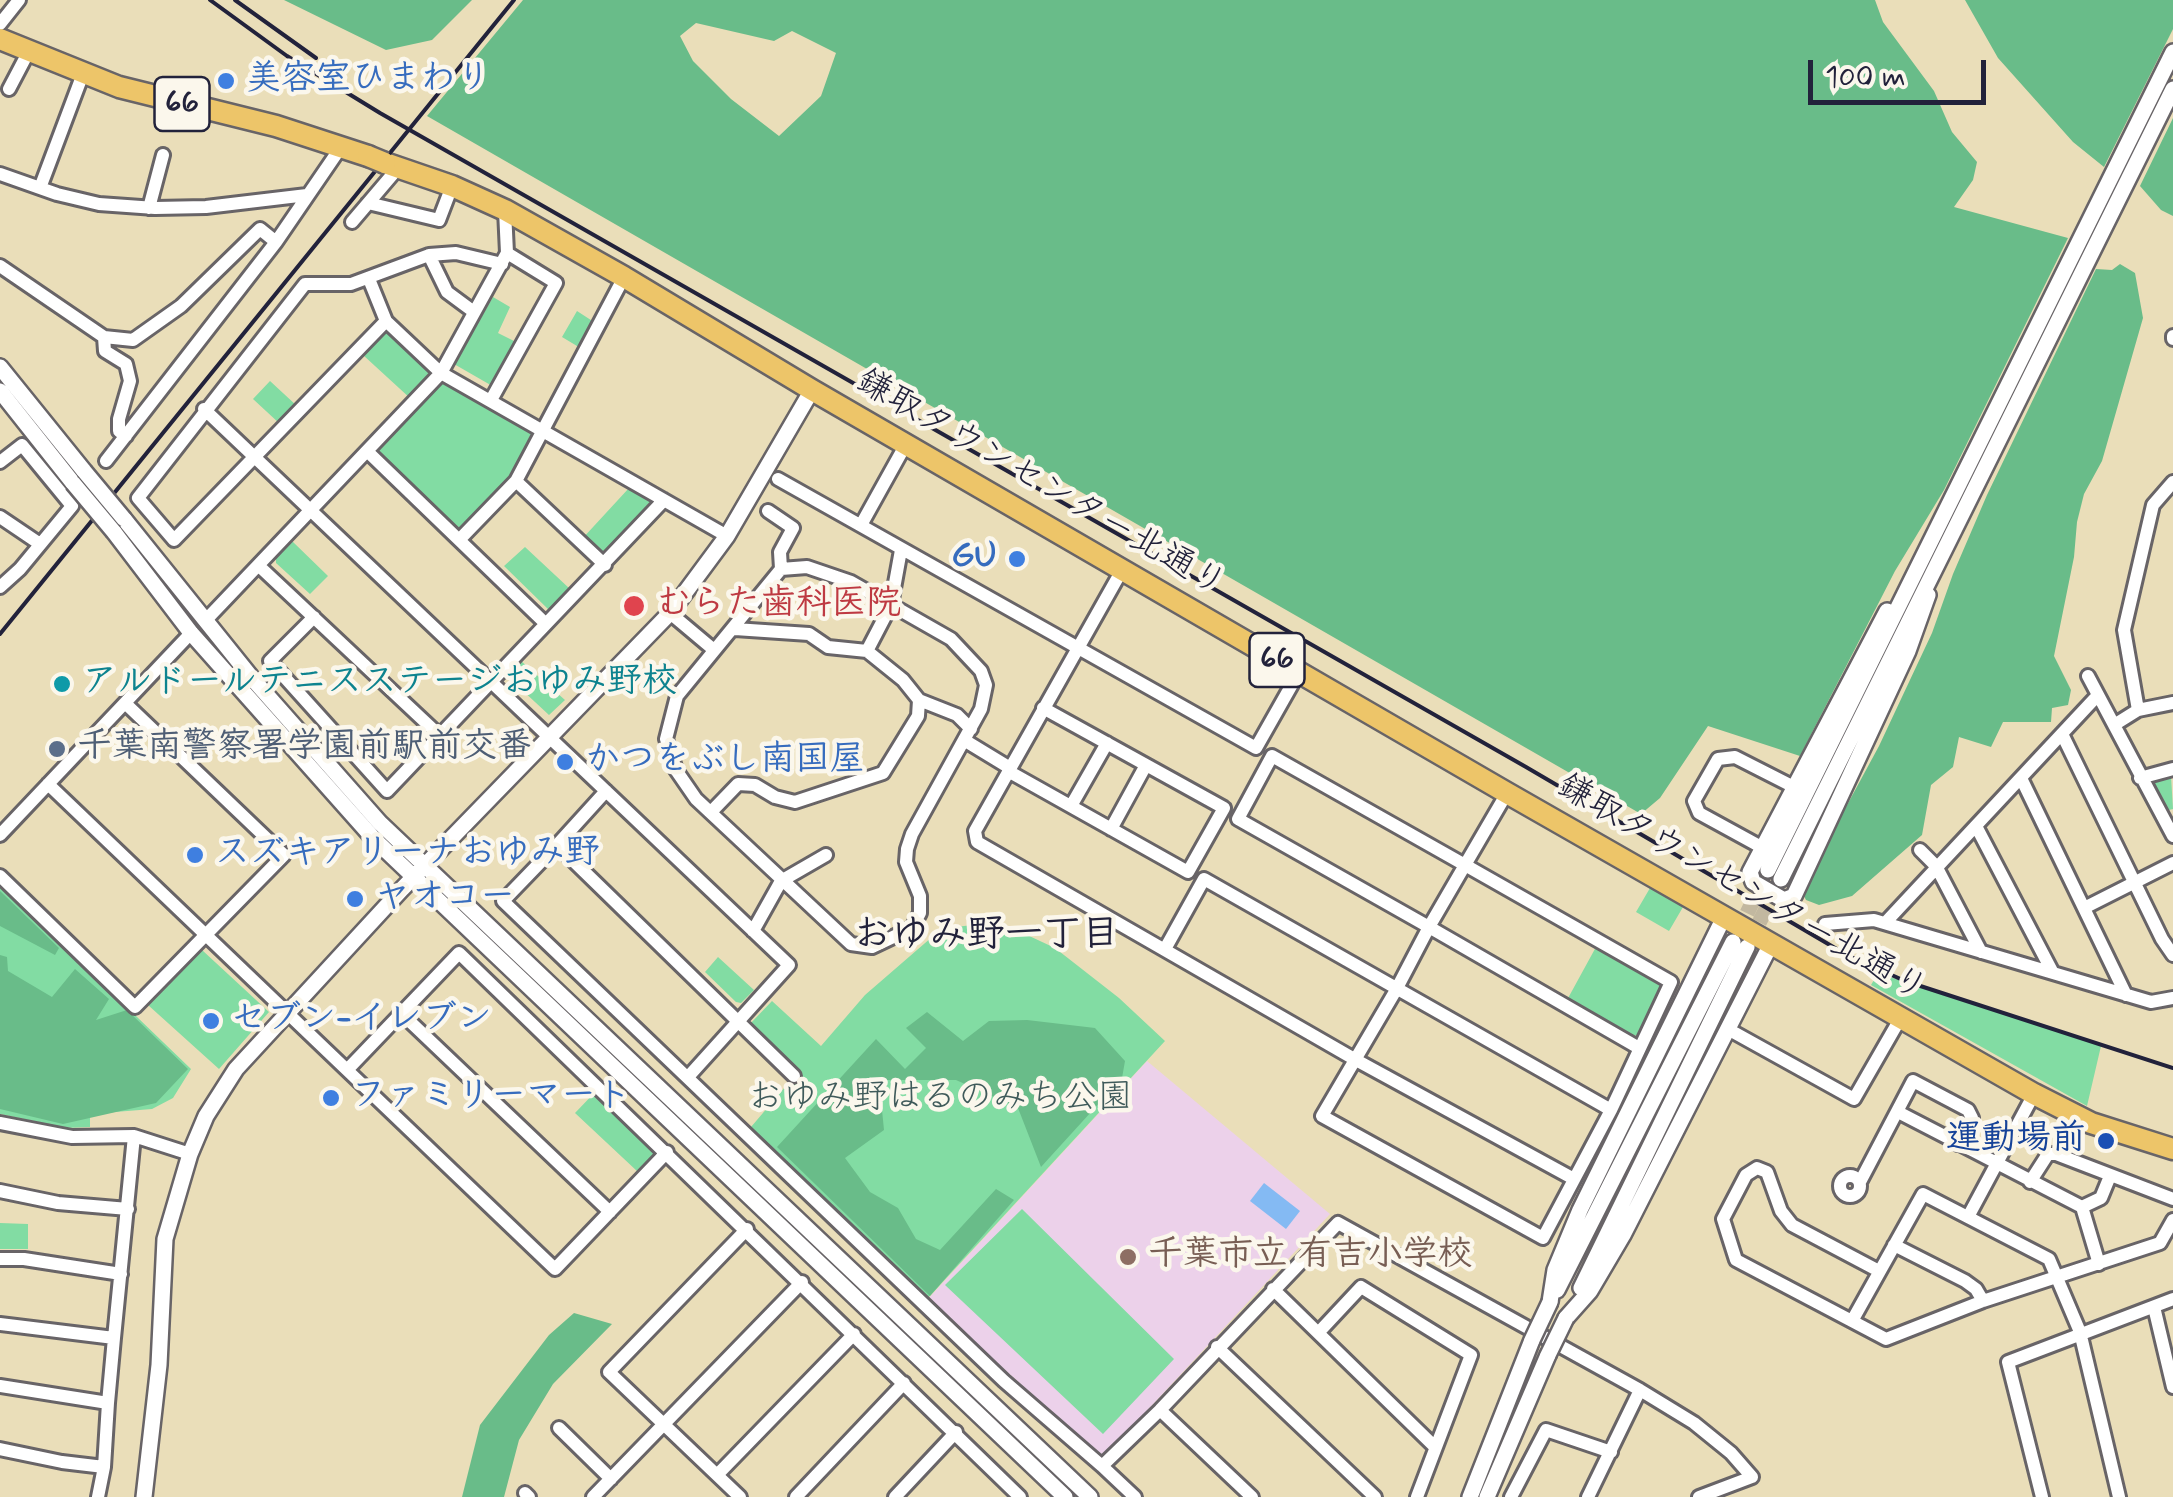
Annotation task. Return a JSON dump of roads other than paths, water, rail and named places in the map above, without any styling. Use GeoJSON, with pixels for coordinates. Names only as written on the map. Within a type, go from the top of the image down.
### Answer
{"type":"FeatureCollection","features":[{"type":"Feature","properties":{"kind":"main road","name":"鎌取タウンセンター北通り"},"geometry":{"type":"LineString","coordinates":[[0,39],[142,94],[276,126],[341,147],[452,186],[505,210],[1900,1019],[2102,1127],[2173,1149]]}},
{"type":"Feature","properties":{"kind":"street"},"geometry":{"type":"LineString","coordinates":[[0,24],[19,0]]}},
{"type":"Feature","properties":{"kind":"street"},"geometry":{"type":"LineString","coordinates":[[10,89],[30,48]]}},
{"type":"Feature","properties":{"kind":"street"},"geometry":{"type":"LineString","coordinates":[[1774,875],[2144,129],[2173,52]]}},
{"type":"Feature","properties":{"kind":"street"},"geometry":{"type":"LineString","coordinates":[[40,188],[84,72]]}},
{"type":"Feature","properties":{"kind":"street"},"geometry":{"type":"LineString","coordinates":[[2144,129],[2173,89]]}},
{"type":"Feature","properties":{"kind":"street"},"geometry":{"type":"LineString","coordinates":[[106,460],[276,242],[341,147]]}},
{"type":"Feature","properties":{"kind":"street"},"geometry":{"type":"LineString","coordinates":[[149,208],[163,155]]}},
{"type":"Feature","properties":{"kind":"street"},"geometry":{"type":"LineString","coordinates":[[352,222],[368,202],[384,162]]}},
{"type":"Feature","properties":{"kind":"street"},"geometry":{"type":"LineString","coordinates":[[0,174],[100,204],[149,208],[206,207],[306,195]]}},
{"type":"Feature","properties":{"kind":"street"},"geometry":{"type":"LineString","coordinates":[[368,202],[439,220],[452,186]]}},
{"type":"Feature","properties":{"kind":"street"},"geometry":{"type":"LineString","coordinates":[[205,621],[441,373],[504,258],[505,210]]}},
{"type":"Feature","properties":{"kind":"street"},"geometry":{"type":"LineString","coordinates":[[0,266],[104,337],[133,340],[181,306],[260,229],[276,242]]}},
{"type":"Feature","properties":{"kind":"street"},"geometry":{"type":"LineString","coordinates":[[386,322],[174,540],[138,498],[305,284],[351,284],[429,254],[456,253],[504,258],[556,283],[491,400]]}},
{"type":"Feature","properties":{"kind":"street"},"geometry":{"type":"LineString","coordinates":[[429,254],[448,292],[474,312]]}},
{"type":"Feature","properties":{"kind":"street"},"geometry":{"type":"LineString","coordinates":[[460,539],[516,481],[624,276]]}},
{"type":"Feature","properties":{"kind":"street"},"geometry":{"type":"LineString","coordinates":[[368,279],[386,322],[441,373],[727,536]]}},
{"type":"Feature","properties":{"kind":"street"},"geometry":{"type":"LineString","coordinates":[[104,337],[105,351],[126,364],[130,381],[119,418],[119,431],[126,436]]}},
{"type":"Feature","properties":{"kind":"street"},"geometry":{"type":"LineString","coordinates":[[0,367],[119,525],[340,781],[1090,1497]]}},
{"type":"Feature","properties":{"kind":"street"},"geometry":{"type":"LineString","coordinates":[[144,1497],[159,1366],[165,1238],[190,1154],[206,1116],[236,1069],[670,613],[727,536],[812,390]]}},
{"type":"Feature","properties":{"kind":"street"},"geometry":{"type":"LineString","coordinates":[[0,391],[79,476]]}},
{"type":"Feature","properties":{"kind":"street"},"geometry":{"type":"LineString","coordinates":[[204,409],[788,965],[688,1077]]}},
{"type":"Feature","properties":{"kind":"street"},"geometry":{"type":"LineString","coordinates":[[862,525],[906,444]]}},
{"type":"Feature","properties":{"kind":"street"},"geometry":{"type":"LineString","coordinates":[[0,462],[22,445],[72,506],[0,587]]}},
{"type":"Feature","properties":{"kind":"street"},"geometry":{"type":"LineString","coordinates":[[368,452],[546,624]]}},
{"type":"Feature","properties":{"kind":"street"},"geometry":{"type":"LineString","coordinates":[[778,479],[1256,748],[1298,672]]}},
{"type":"Feature","properties":{"kind":"street"},"geometry":{"type":"LineString","coordinates":[[516,481],[605,565]]}},
{"type":"Feature","properties":{"kind":"street"},"geometry":{"type":"LineString","coordinates":[[2138,710],[2124,630],[2153,504],[2173,482]]}},
{"type":"Feature","properties":{"kind":"street"},"geometry":{"type":"LineString","coordinates":[[314,617],[270,662],[388,791],[664,500]]}},
{"type":"Feature","properties":{"kind":"street"},"geometry":{"type":"LineString","coordinates":[[768,511],[793,528],[780,552],[781,569],[677,696],[666,739],[676,770],[696,799],[851,944],[872,947],[912,928],[920,913],[920,896],[906,862],[907,850],[912,834],[968,734],[986,685],[981,671],[951,639],[891,605],[827,572],[807,567],[781,569]]}},
{"type":"Feature","properties":{"kind":"street"},"geometry":{"type":"LineString","coordinates":[[0,517],[40,544]]}},
{"type":"Feature","properties":{"kind":"street"},"geometry":{"type":"LineString","coordinates":[[119,525],[191,633],[326,788],[414,878],[1065,1497]]}},
{"type":"Feature","properties":{"kind":"street"},"geometry":{"type":"LineString","coordinates":[[868,651],[891,605],[902,550]]}},
{"type":"Feature","properties":{"kind":"street"},"geometry":{"type":"LineString","coordinates":[[258,566],[440,736]]}},
{"type":"Feature","properties":{"kind":"street"},"geometry":{"type":"LineString","coordinates":[[1926,568],[1925,609],[1914,637],[1790,900],[1750,877],[1870,640],[1902,587],[1926,568]]}},
{"type":"Feature","properties":{"kind":"street"},"geometry":{"type":"LineString","coordinates":[[1122,570],[975,832],[977,842],[1356,1060],[1574,1179]]}},
{"type":"Feature","properties":{"kind":"street"},"geometry":{"type":"LineString","coordinates":[[670,613],[714,650]]}},
{"type":"Feature","properties":{"kind":"street"},"geometry":{"type":"LineString","coordinates":[[735,629],[809,634],[828,647],[868,651],[904,680],[919,700],[957,715],[968,734],[1009,770],[1188,872],[1224,808],[1043,708]]}},
{"type":"Feature","properties":{"kind":"street"},"geometry":{"type":"LineString","coordinates":[[0,835],[191,633]]}},
{"type":"Feature","properties":{"kind":"street"},"geometry":{"type":"LineString","coordinates":[[2088,676],[2173,836]]}},
{"type":"Feature","properties":{"kind":"street"},"geometry":{"type":"LineString","coordinates":[[1885,924],[2098,696]]}},
{"type":"Feature","properties":{"kind":"street"},"geometry":{"type":"LineString","coordinates":[[711,812],[738,784],[755,785],[775,798],[795,802],[883,773],[918,716],[919,700]]}},
{"type":"Feature","properties":{"kind":"street"},"geometry":{"type":"LineString","coordinates":[[0,876],[135,1006],[284,855],[125,703]]}},
{"type":"Feature","properties":{"kind":"street"},"geometry":{"type":"LineString","coordinates":[[2114,725],[2138,710],[2173,703]]}},
{"type":"Feature","properties":{"kind":"street"},"geometry":{"type":"LineString","coordinates":[[2062,734],[2173,955]]}},
{"type":"Feature","properties":{"kind":"street"},"geometry":{"type":"LineString","coordinates":[[1071,806],[1107,743]]}},
{"type":"Feature","properties":{"kind":"street"},"geometry":{"type":"LineString","coordinates":[[1507,793],[1465,865],[1429,927],[1356,1060],[1322,1116],[1543,1238],[1611,1110],[1671,982],[1465,865],[1272,756],[1238,819],[1429,927],[1639,1048]]}},
{"type":"Feature","properties":{"kind":"street"},"geometry":{"type":"LineString","coordinates":[[1763,848],[1699,814],[1694,801],[1718,759],[1735,757],[1794,788]]}},
{"type":"Feature","properties":{"kind":"street"},"geometry":{"type":"LineString","coordinates":[[1111,828],[1146,765]]}},
{"type":"Feature","properties":{"kind":"street"},"geometry":{"type":"LineString","coordinates":[[2140,778],[2173,769]]}},
{"type":"Feature","properties":{"kind":"street"},"geometry":{"type":"LineString","coordinates":[[2020,778],[2126,995]]}},
{"type":"Feature","properties":{"kind":"street"},"geometry":{"type":"LineString","coordinates":[[48,784],[555,1268],[667,1152]]}},
{"type":"Feature","properties":{"kind":"street"},"geometry":{"type":"LineString","coordinates":[[606,791],[503,900],[1004,1382],[1135,1497]]}},
{"type":"Feature","properties":{"kind":"street"},"geometry":{"type":"LineString","coordinates":[[1976,826],[2053,973]]}},
{"type":"Feature","properties":{"kind":"street"},"geometry":{"type":"LineString","coordinates":[[557,845],[794,1076]]}},
{"type":"Feature","properties":{"kind":"street"},"geometry":{"type":"LineString","coordinates":[[1920,850],[1936,866],[1981,952]]}},
{"type":"Feature","properties":{"kind":"street"},"geometry":{"type":"LineString","coordinates":[[753,932],[781,881],[826,855]]}},
{"type":"Feature","properties":{"kind":"street"},"geometry":{"type":"LineString","coordinates":[[2084,908],[2173,863]]}},
{"type":"Feature","properties":{"kind":"street"},"geometry":{"type":"LineString","coordinates":[[1166,949],[1204,879],[1611,1110]]}},
{"type":"Feature","properties":{"kind":"street"},"geometry":{"type":"LineString","coordinates":[[1550,1302],[1555,1270],[1580,1210],[1724,918]]}},
{"type":"Feature","properties":{"kind":"street"},"geometry":{"type":"LineString","coordinates":[[1826,924],[1874,920],[2150,1002],[2172,1002]]}},
{"type":"Feature","properties":{"kind":"street"},"geometry":{"type":"LineString","coordinates":[[1470,1497],[1550,1302],[1740,944],[1548,1355],[1487,1497]]}},
{"type":"Feature","properties":{"kind":"street"},"geometry":{"type":"LineString","coordinates":[[1566,1318],[1590,1291],[1623,1235],[1771,944]]}},
{"type":"Feature","properties":{"kind":"street"},"geometry":{"type":"LineString","coordinates":[[347,1070],[459,952],[1020,1497]]}},
{"type":"Feature","properties":{"kind":"street"},"geometry":{"type":"LineString","coordinates":[[401,1013],[610,1212]]}},
{"type":"Feature","properties":{"kind":"street"},"geometry":{"type":"LineString","coordinates":[[1735,1032],[1854,1099],[1900,1019]]}},
{"type":"Feature","properties":{"kind":"street"},"geometry":{"type":"LineString","coordinates":[[1860,1182],[1913,1080],[1968,1110],[1972,1118],[1958,1144]]}},
{"type":"Feature","properties":{"kind":"street"},"geometry":{"type":"LineString","coordinates":[[1968,1217],[2034,1094]]}},
{"type":"Feature","properties":{"kind":"street"},"geometry":{"type":"LineString","coordinates":[[1898,1112],[2082,1207],[2099,1264]]}},
{"type":"Feature","properties":{"kind":"street"},"geometry":{"type":"LineString","coordinates":[[0,1123],[72,1136],[134,1136],[190,1154]]}},
{"type":"Feature","properties":{"kind":"street"},"geometry":{"type":"LineString","coordinates":[[98,1497],[134,1136]]}},
{"type":"Feature","properties":{"kind":"street"},"geometry":{"type":"LineString","coordinates":[[2030,1182],[2048,1154],[2056,1154],[2173,1198]]}},
{"type":"Feature","properties":{"kind":"street"},"geometry":{"type":"LineString","coordinates":[[1880,1271],[1792,1225],[1781,1211],[1768,1172],[1757,1168],[1746,1176],[1723,1218],[1736,1260],[1886,1340],[1984,1301],[2160,1243],[2173,1220]]}},
{"type":"Feature","properties":{"kind":"street"},"geometry":{"type":"LineString","coordinates":[[2082,1207],[2101,1198],[2110,1176]]}},
{"type":"Feature","properties":{"kind":"street"},"geometry":{"type":"LineString","coordinates":[[0,1190],[58,1202],[128,1209]]}},
{"type":"Feature","properties":{"kind":"street"},"geometry":{"type":"LineString","coordinates":[[1852,1321],[1924,1194],[2049,1259],[2080,1332],[2119,1497]]}},
{"type":"Feature","properties":{"kind":"street"},"geometry":{"type":"LineString","coordinates":[[1102,1466],[1338,1223],[1640,1390],[1706,1433],[1752,1477],[1700,1497]]}},
{"type":"Feature","properties":{"kind":"street"},"geometry":{"type":"LineString","coordinates":[[740,1497],[608,1372],[747,1229]]}},
{"type":"Feature","properties":{"kind":"street"},"geometry":{"type":"LineString","coordinates":[[1894,1246],[1965,1281],[1984,1301]]}},
{"type":"Feature","properties":{"kind":"street"},"geometry":{"type":"LineString","coordinates":[[0,1259],[122,1274]]}},
{"type":"Feature","properties":{"kind":"street"},"geometry":{"type":"LineString","coordinates":[[600,1495],[611,1479],[802,1282]]}},
{"type":"Feature","properties":{"kind":"street"},"geometry":{"type":"LineString","coordinates":[[1319,1332],[1361,1287],[1471,1355],[1417,1497]]}},
{"type":"Feature","properties":{"kind":"street"},"geometry":{"type":"LineString","coordinates":[[1273,1290],[1434,1447]]}},
{"type":"Feature","properties":{"kind":"street"},"geometry":{"type":"LineString","coordinates":[[2042,1497],[2008,1362],[2173,1299]]}},
{"type":"Feature","properties":{"kind":"street"},"geometry":{"type":"LineString","coordinates":[[2154,1307],[2168,1349],[2173,1388]]}},
{"type":"Feature","properties":{"kind":"street"},"geometry":{"type":"LineString","coordinates":[[0,1324],[114,1338]]}},
{"type":"Feature","properties":{"kind":"street"},"geometry":{"type":"LineString","coordinates":[[716,1475],[854,1334]]}},
{"type":"Feature","properties":{"kind":"street"},"geometry":{"type":"LineString","coordinates":[[1217,1347],[1375,1497]]}},
{"type":"Feature","properties":{"kind":"street"},"geometry":{"type":"LineString","coordinates":[[796,1497],[904,1382]]}},
{"type":"Feature","properties":{"kind":"street"},"geometry":{"type":"LineString","coordinates":[[0,1386],[108,1403]]}},
{"type":"Feature","properties":{"kind":"street"},"geometry":{"type":"LineString","coordinates":[[1588,1497],[1640,1390]]}},
{"type":"Feature","properties":{"kind":"street"},"geometry":{"type":"LineString","coordinates":[[1160,1410],[1252,1497]]}},
{"type":"Feature","properties":{"kind":"street"},"geometry":{"type":"LineString","coordinates":[[559,1428],[611,1479]]}},
{"type":"Feature","properties":{"kind":"street"},"geometry":{"type":"LineString","coordinates":[[1512,1497],[1546,1430],[1611,1452]]}},
{"type":"Feature","properties":{"kind":"street"},"geometry":{"type":"LineString","coordinates":[[896,1497],[956,1432]]}},
{"type":"Feature","properties":{"kind":"street"},"geometry":{"type":"LineString","coordinates":[[0,1449],[104,1466]]}},
{"type":"Feature","properties":{"kind":"water"},"geometry":{"type":"Polygon","coordinates":[[[1264,1183],[1300,1211],[1286,1229],[1250,1201],[1264,1183]]]}},
{"type":"Feature","properties":{"kind":"tunnel"},"geometry":{"type":"LineString","coordinates":[[1737,934],[1768,870]]}},
{"type":"Feature","properties":{"kind":"tunnel"},"geometry":{"type":"LineString","coordinates":[[1749,943],[1779,883]]}},
{"type":"Feature","properties":{"kind":"railway"},"geometry":{"type":"LineString","coordinates":[[210,0],[287,56],[380,113],[1526,767],[1847,955],[1905,981],[2173,1068]]}},
{"type":"Feature","properties":{"kind":"railway"},"geometry":{"type":"LineString","coordinates":[[235,0],[316,58]]}},
{"type":"Feature","properties":{"kind":"railway"},"geometry":{"type":"LineString","coordinates":[[0,634],[514,0]]}},
{"type":"Feature","properties":{"kind":"place","name":"美容室ひまわり"},"geometry":{"type":"Point","coordinates":[226,81]}},
{"type":"Feature","properties":{"kind":"place","name":"GU"},"geometry":{"type":"Point","coordinates":[1017,559]}},
{"type":"Feature","properties":{"kind":"place","name":"むらた歯科医院"},"geometry":{"type":"Point","coordinates":[634,606]}},
{"type":"Feature","properties":{"kind":"place","name":"アルドールテニスステージおゆみ野校"},"geometry":{"type":"Point","coordinates":[62,684]}},
{"type":"Feature","properties":{"kind":"place","name":"千葉南警察署学園前駅前交番"},"geometry":{"type":"Point","coordinates":[57,749]}},
{"type":"Feature","properties":{"kind":"place","name":"かつをぶし南国屋"},"geometry":{"type":"Point","coordinates":[565,762]}},
{"type":"Feature","properties":{"kind":"place","name":"スズキアリーナおゆみ野"},"geometry":{"type":"Point","coordinates":[195,855]}},
{"type":"Feature","properties":{"kind":"place","name":"ヤオコー"},"geometry":{"type":"Point","coordinates":[355,899]}},
{"type":"Feature","properties":{"kind":"place","name":"セブン-イレブン"},"geometry":{"type":"Point","coordinates":[211,1021]}},
{"type":"Feature","properties":{"kind":"place","name":"ファミリーマート"},"geometry":{"type":"Point","coordinates":[331,1098]}},
{"type":"Feature","properties":{"kind":"place","name":"運動場前"},"geometry":{"type":"Point","coordinates":[2106,1141]}},
{"type":"Feature","properties":{"kind":"place","name":"千葉市立 有吉小学校"},"geometry":{"type":"Point","coordinates":[1128,1257]}},
{"type":"Feature","properties":{"kind":"district","name":"おゆみ野一丁目"},"geometry":{"type":"Point","coordinates":[986,937]}},
{"type":"Feature","properties":{"kind":"park label","name":"おゆみ野はるのみち公園"},"geometry":{"type":"Point","coordinates":[940,1100]}}]}
